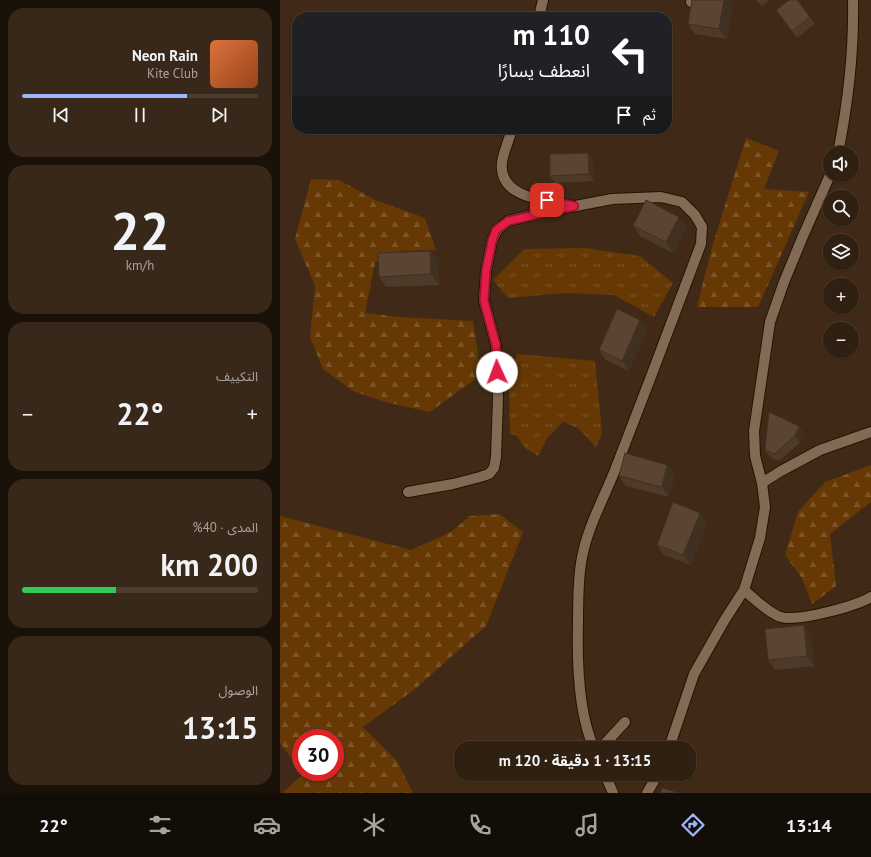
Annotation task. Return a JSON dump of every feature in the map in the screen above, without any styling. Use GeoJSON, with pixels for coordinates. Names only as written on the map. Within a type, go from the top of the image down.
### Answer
{"type":"FeatureCollection","features":[{"type":"Feature","properties":{"kind":"street"},"geometry":{"type":"LineString","coordinates":[[540,12],[543,0]]}},
{"type":"Feature","properties":{"kind":"street"},"geometry":{"type":"LineString","coordinates":[[839,146],[845,118],[854,27],[853,0]]}},
{"type":"Feature","properties":{"kind":"street"},"geometry":{"type":"LineString","coordinates":[[510,134],[502,162],[503,177],[510,187],[533,198],[574,206]]}},
{"type":"Feature","properties":{"kind":"street"},"geometry":{"type":"LineString","coordinates":[[671,741],[694,674],[724,621],[744,590],[760,538],[765,507],[762,483],[755,456],[754,431],[770,322],[784,282],[827,182]]}},
{"type":"Feature","properties":{"kind":"street"},"geometry":{"type":"LineString","coordinates":[[408,492],[454,484],[480,477],[489,474],[494,468],[496,457],[498,398],[496,345],[484,301],[486,271],[492,241],[496,230],[508,221],[612,199],[661,197],[682,202],[695,214],[702,227],[701,244],[615,471],[590,528],[581,562],[578,596],[577,662],[582,703],[591,741]]}},
{"type":"Feature","properties":{"kind":"street"},"geometry":{"type":"LineString","coordinates":[[762,483],[820,450],[871,432]]}},
{"type":"Feature","properties":{"kind":"street"},"geometry":{"type":"LineString","coordinates":[[744,590],[762,606],[781,618],[800,617],[830,611],[871,597]]}},
{"type":"Feature","properties":{"kind":"street"},"geometry":{"type":"LineString","coordinates":[[607,741],[625,722]]}},
{"type":"Feature","properties":{"kind":"street"},"geometry":{"type":"LineString","coordinates":[[608,781],[613,793]]}},
{"type":"Feature","properties":{"kind":"street"},"geometry":{"type":"LineString","coordinates":[[647,793],[654,781]]}},
{"type":"Feature","properties":{"kind":"green space"},"geometry":{"type":"Polygon","coordinates":[[[746,138],[779,151],[764,189],[809,192],[758,307],[697,307],[712,247],[746,138]]]}},
{"type":"Feature","properties":{"kind":"green space"},"geometry":{"type":"Polygon","coordinates":[[[311,179],[339,180],[375,200],[425,218],[436,250],[401,251],[375,263],[365,313],[400,317],[473,321],[481,375],[430,412],[385,402],[353,391],[323,369],[310,337],[315,286],[295,239],[311,179]]]}},
{"type":"Feature","properties":{"kind":"green space"},"geometry":{"type":"Polygon","coordinates":[[[586,248],[640,256],[673,283],[654,317],[614,295],[565,293],[508,298],[493,280],[524,249],[586,248]]]}},
{"type":"Feature","properties":{"kind":"green space"},"geometry":{"type":"Polygon","coordinates":[[[517,354],[595,361],[602,433],[596,447],[578,428],[563,422],[548,437],[538,456],[525,448],[516,435],[510,434],[509,374],[517,354]]]}},
{"type":"Feature","properties":{"kind":"green space"},"geometry":{"type":"Polygon","coordinates":[[[871,465],[871,502],[830,534],[836,586],[812,604],[802,578],[785,555],[798,512],[825,482],[871,465]]]}},
{"type":"Feature","properties":{"kind":"green space"},"geometry":{"type":"Polygon","coordinates":[[[499,514],[523,532],[486,626],[415,689],[363,727],[397,761],[413,793],[282,793],[295,781],[344,781],[344,729],[292,729],[292,759],[280,743],[280,516],[411,550],[451,532],[470,516],[499,514]]]}},
{"type":"Feature","properties":{"kind":"building"},"geometry":{"type":"Polygon","coordinates":[[[692,0],[724,0],[719,29],[688,24],[692,0]]]}},
{"type":"Feature","properties":{"kind":"building"},"geometry":{"type":"Polygon","coordinates":[[[789,0],[797,0],[810,17],[792,31],[776,10],[789,0]]]}},
{"type":"Feature","properties":{"kind":"building"},"geometry":{"type":"Polygon","coordinates":[[[588,153],[589,174],[550,176],[550,154],[588,153]]]}},
{"type":"Feature","properties":{"kind":"building"},"geometry":{"type":"Polygon","coordinates":[[[646,200],[679,217],[666,242],[633,226],[646,200]]]}},
{"type":"Feature","properties":{"kind":"building"},"geometry":{"type":"Polygon","coordinates":[[[430,251],[431,274],[379,277],[378,253],[430,251]]]}},
{"type":"Feature","properties":{"kind":"building"},"geometry":{"type":"Polygon","coordinates":[[[617,309],[640,320],[622,361],[599,350],[617,309]]]}},
{"type":"Feature","properties":{"kind":"building"},"geometry":{"type":"Polygon","coordinates":[[[769,412],[799,426],[795,436],[774,454],[765,450],[769,412]]]}},
{"type":"Feature","properties":{"kind":"building"},"geometry":{"type":"Polygon","coordinates":[[[625,453],[667,465],[662,487],[619,476],[625,453]]]}},
{"type":"Feature","properties":{"kind":"building"},"geometry":{"type":"Polygon","coordinates":[[[673,502],[700,513],[683,555],[657,545],[673,502]]]}},
{"type":"Feature","properties":{"kind":"building"},"geometry":{"type":"Polygon","coordinates":[[[804,625],[807,656],[768,660],[765,629],[804,625]]]}},
{"type":"Feature","properties":{"kind":"building"},"geometry":{"type":"Polygon","coordinates":[[[662,788],[680,793],[660,793],[662,788]]]}},
{"type":"Feature","properties":{"kind":"route"},"geometry":{"type":"LineString","coordinates":[[497,372],[496,345],[484,301],[486,271],[492,241],[496,230],[508,221],[574,206],[547,200]]}}]}
